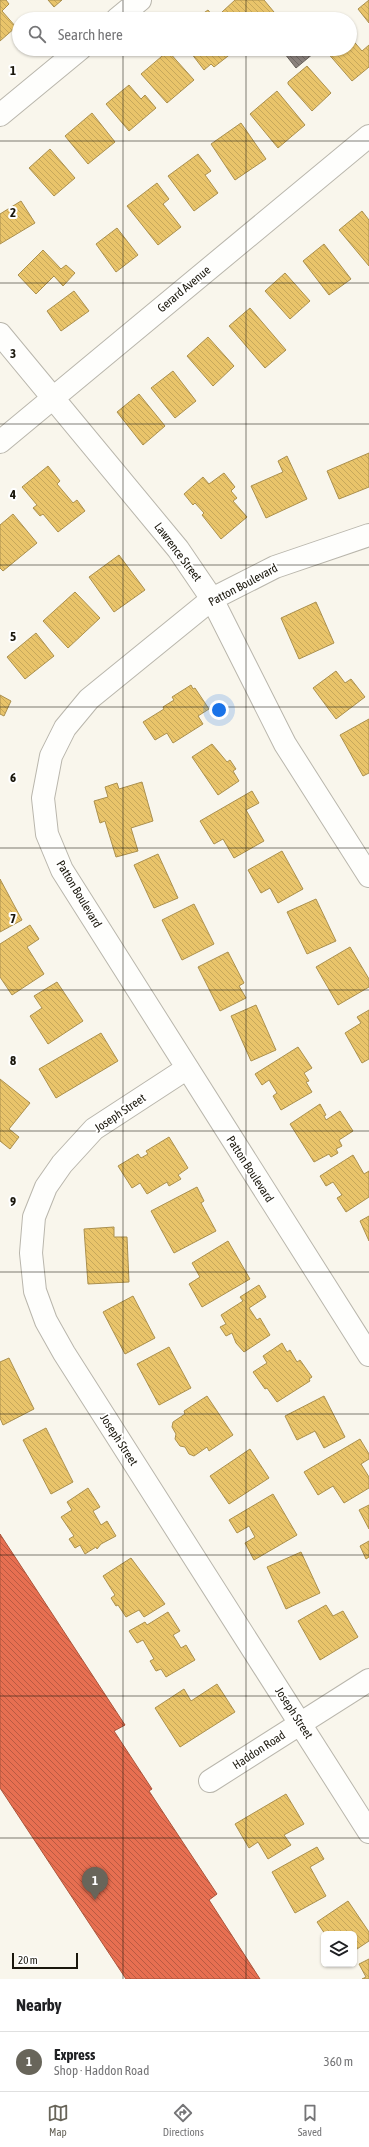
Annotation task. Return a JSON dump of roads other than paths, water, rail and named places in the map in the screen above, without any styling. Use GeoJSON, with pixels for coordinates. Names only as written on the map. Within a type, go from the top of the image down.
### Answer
{"type":"FeatureCollection","features":[{"type":"Feature","properties":{"kind":"street"},"geometry":{"type":"LineString","coordinates":[[125,12],[140,0]]}},
{"type":"Feature","properties":{"kind":"street"},"geometry":{"type":"LineString","coordinates":[[0,115],[72,56]]}},
{"type":"Feature","properties":{"kind":"street","name":"Gerard Avenue"},"geometry":{"type":"LineString","coordinates":[[0,442],[52,397],[367,142]]}},
{"type":"Feature","properties":{"kind":"street","name":"Lawrence Street"},"geometry":{"type":"LineString","coordinates":[[0,334],[178,549],[212,599],[285,744],[369,876]]}},
{"type":"Feature","properties":{"kind":"street","name":"Patton Boulevard"},"geometry":{"type":"LineString","coordinates":[[369,535],[275,567],[212,599],[89,699],[65,728],[51,756],[43,798],[47,834],[62,870],[161,1024],[186,1069],[369,1355]]}},
{"type":"Feature","properties":{"kind":"street","name":"Joseph Street"},"geometry":{"type":"LineString","coordinates":[[186,1069],[94,1129],[62,1164],[46,1187],[34,1217],[31,1253],[35,1291],[46,1321],[64,1353],[369,1832]]}},
{"type":"Feature","properties":{"kind":"street","name":"Haddon Road"},"geometry":{"type":"LineString","coordinates":[[210,1781],[369,1680]]}},
{"type":"Feature","properties":{"kind":"place","name":"Express"},"geometry":{"type":"Point","coordinates":[95,1900]}}]}
